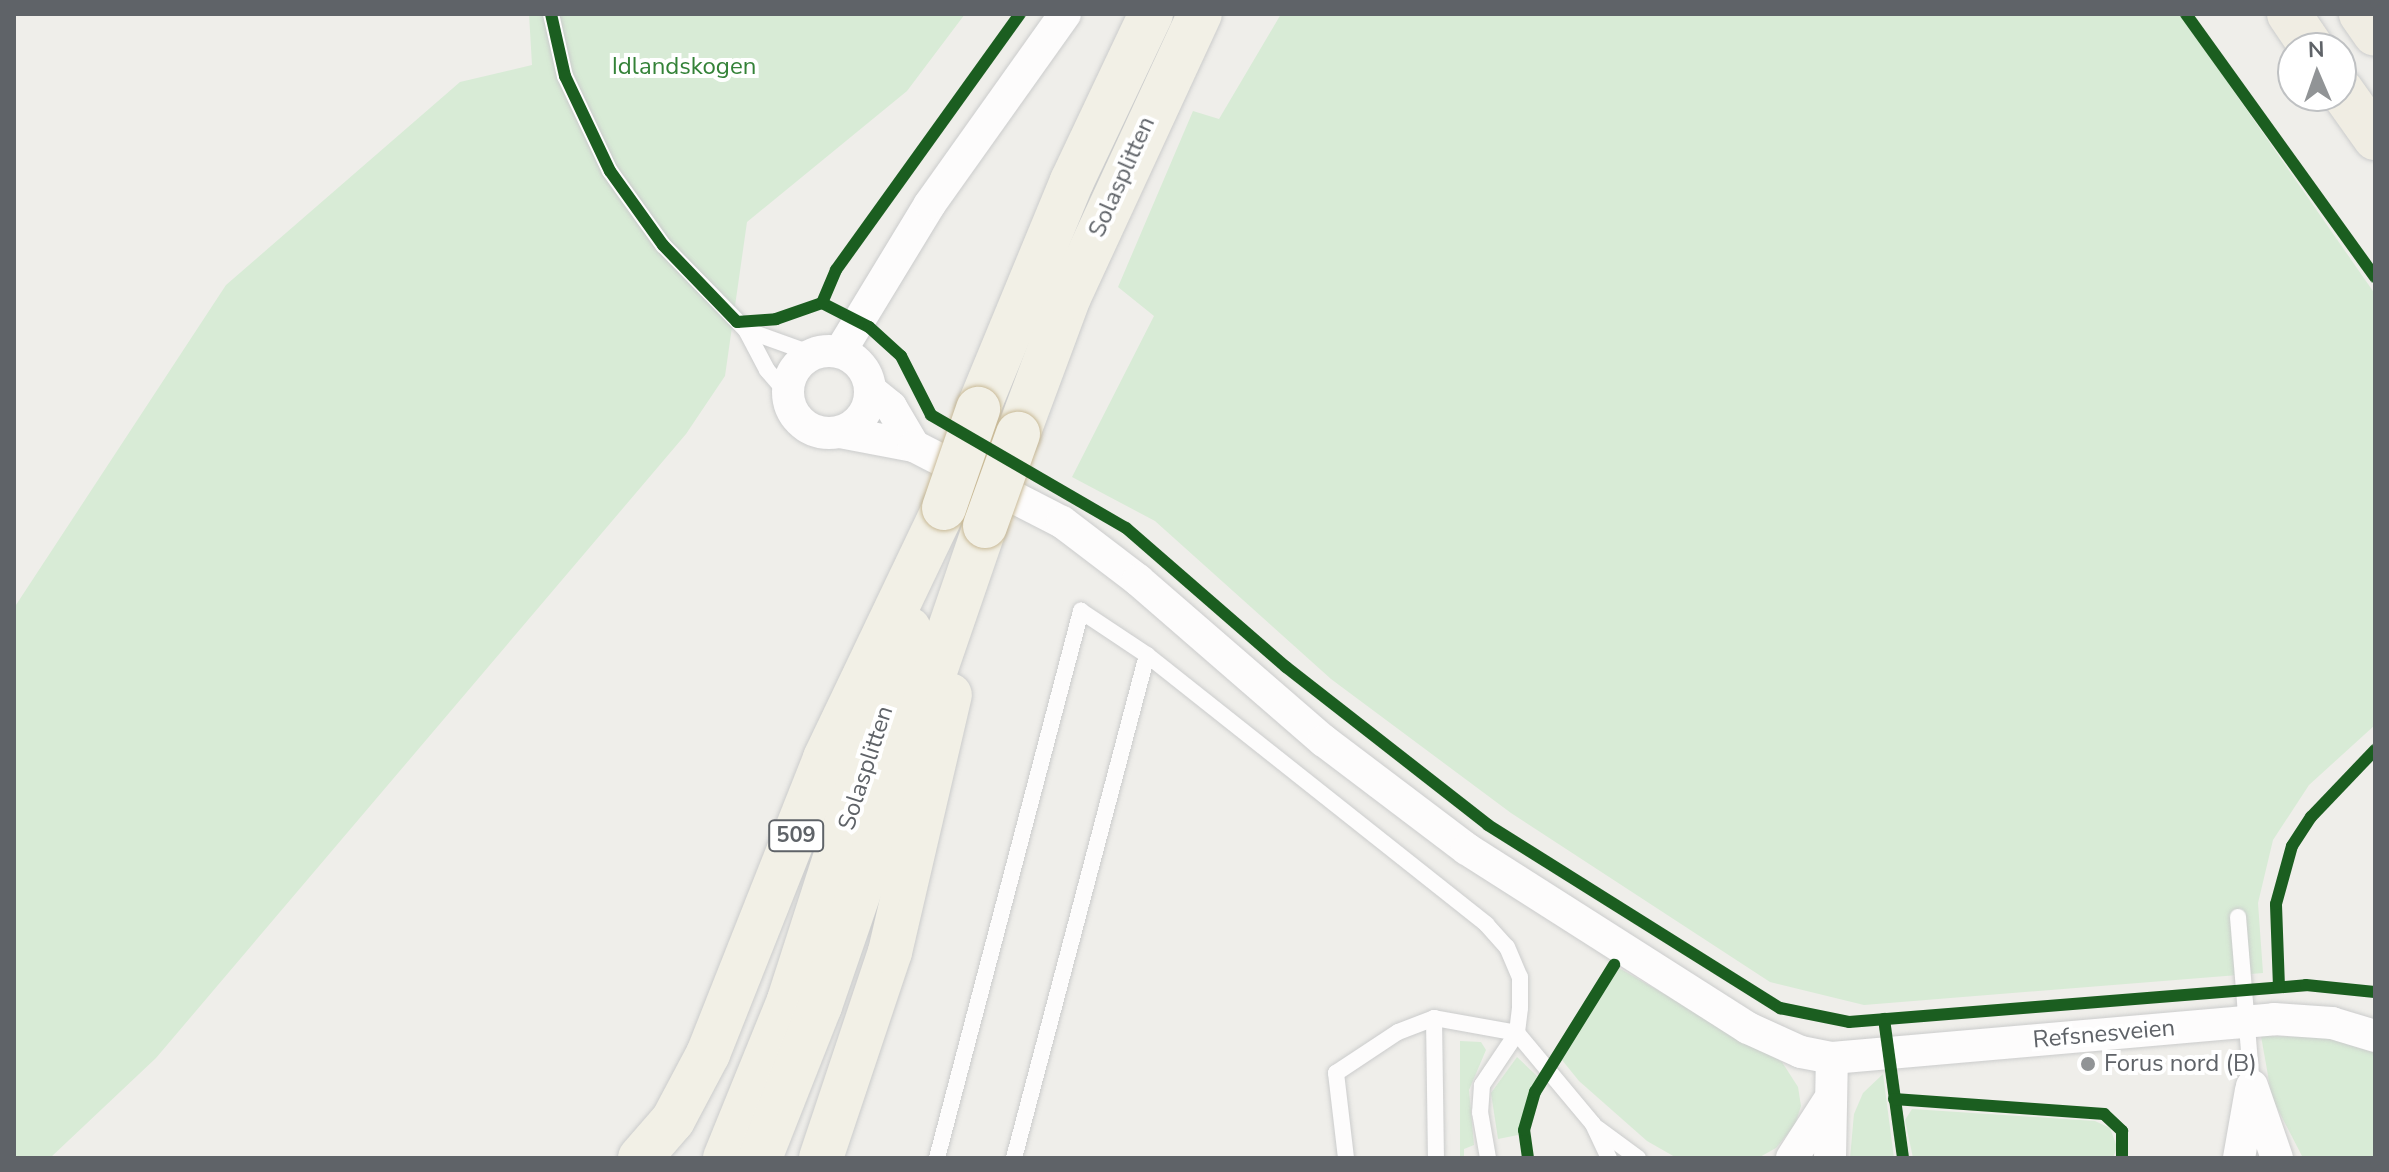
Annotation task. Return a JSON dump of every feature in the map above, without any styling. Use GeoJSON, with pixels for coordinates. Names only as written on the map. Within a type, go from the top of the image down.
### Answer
{"type":"FeatureCollection","features":[{"type":"Feature","properties":{"kind":"highway","name":"Solasplitten"},"geometry":{"type":"LineString","coordinates":[[745,1152],[789,1000],[871,760],[944,508],[978,409],[1108,103],[1151,14]]}},
{"type":"Feature","properties":{"kind":"highway","name":"Solasplitten"},"geometry":{"type":"LineString","coordinates":[[745,1152],[820,1006],[985,526],[1069,297],[1200,14]]}},
{"type":"Feature","properties":{"kind":"highway"},"geometry":{"type":"LineString","coordinates":[[2289,14],[2301,32]]}},
{"type":"Feature","properties":{"kind":"highway"},"geometry":{"type":"LineString","coordinates":[[2361,14],[2375,34]]}},
{"type":"Feature","properties":{"kind":"highway"},"geometry":{"type":"LineString","coordinates":[[2357,112],[2375,138]]}},
{"type":"Feature","properties":{"kind":"highway","name":"509"},"geometry":{"type":"LineString","coordinates":[[640,1158],[673,1120],[708,1054],[825,758],[944,508]]}},
{"type":"Feature","properties":{"kind":"highway","name":"509"},"geometry":{"type":"LineString","coordinates":[[821,1158],[909,882],[985,526]]}},
{"type":"Feature","properties":{"kind":"street"},"geometry":{"type":"LineString","coordinates":[[870,390],[865,412],[840,432],[825,434],[798,421],[787,393],[794,369],[827,353],[1065,14]]}},
{"type":"Feature","properties":{"kind":"street"},"geometry":{"type":"LineString","coordinates":[[827,353],[861,366],[870,390],[891,407],[914,446]]}},
{"type":"Feature","properties":{"kind":"street","name":"Refsnesveien"},"geometry":{"type":"LineString","coordinates":[[840,432],[914,446],[1062,522],[1099,549],[1324,741],[1543,901],[1748,1028],[1801,1052],[1832,1058],[2246,1021],[2306,1019],[2375,1036]]}},
{"type":"Feature","properties":{"kind":"street"},"geometry":{"type":"LineString","coordinates":[[1830,1158],[1828,1102],[1832,1058]]}},
{"type":"Feature","properties":{"kind":"street"},"geometry":{"type":"LineString","coordinates":[[2239,1158],[2252,1086]]}},
{"type":"Feature","properties":{"kind":"street"},"geometry":{"type":"LineString","coordinates":[[2252,1086],[2277,1158]]}},
{"type":"Feature","properties":{"kind":"street"},"geometry":{"type":"LineString","coordinates":[[1792,1158],[1828,1102]]}},
{"type":"Feature","properties":{"kind":"lane"},"geometry":{"type":"LineString","coordinates":[[551,14],[565,76],[610,171],[663,245],[746,330],[767,370],[787,393]]}},
{"type":"Feature","properties":{"kind":"lane"},"geometry":{"type":"LineString","coordinates":[[746,330],[827,353]]}},
{"type":"Feature","properties":{"kind":"lane"},"geometry":{"type":"LineString","coordinates":[[937,1158],[1081,611],[1147,655],[1486,924],[1507,947],[1520,977],[1517,1033],[1482,1085],[1480,1112],[1488,1158]]}},
{"type":"Feature","properties":{"kind":"lane"},"geometry":{"type":"LineString","coordinates":[[1014,1158],[1147,655]]}},
{"type":"Feature","properties":{"kind":"lane"},"geometry":{"type":"LineString","coordinates":[[2238,917],[2252,1086]]}},
{"type":"Feature","properties":{"kind":"lane"},"geometry":{"type":"LineString","coordinates":[[1434,1018],[1436,1158]]}},
{"type":"Feature","properties":{"kind":"lane"},"geometry":{"type":"LineString","coordinates":[[1346,1158],[1336,1073],[1398,1032],[1434,1018],[1517,1033],[1593,1124],[1638,1158]]}},
{"type":"Feature","properties":{"kind":"lane"},"geometry":{"type":"LineString","coordinates":[[1593,1124],[1609,1158]]}},
{"type":"Feature","properties":{"kind":"green space","name":"Idlandskogen"},"geometry":{"type":"Polygon","coordinates":[[[529,14],[965,14],[907,91],[747,222],[725,376],[686,434],[156,1058],[50,1158],[14,1158],[14,608],[226,285],[460,82],[532,65],[529,14]]]}},
{"type":"Feature","properties":{"kind":"green space"},"geometry":{"type":"Polygon","coordinates":[[[1281,14],[2180,14],[2375,294],[2375,725],[2309,785],[2273,840],[2258,903],[2263,973],[1864,1005],[1770,982],[1511,813],[1331,679],[1155,521],[1072,477],[1154,316],[1118,287],[1193,111],[1219,119],[1281,14]]]}},
{"type":"Feature","properties":{"kind":"green space"},"geometry":{"type":"Polygon","coordinates":[[[1619,968],[1782,1062],[1798,1087],[1801,1106],[1795,1125],[1776,1148],[1758,1158],[1675,1157],[1647,1141],[1579,1081],[1562,1060],[1619,968]]]}},
{"type":"Feature","properties":{"kind":"green space"},"geometry":{"type":"Polygon","coordinates":[[[2261,1036],[2325,1037],[2375,1053],[2375,1158],[2303,1158],[2272,1098],[2261,1036]]]}},
{"type":"Feature","properties":{"kind":"green space"},"geometry":{"type":"Polygon","coordinates":[[[1460,1041],[1481,1042],[1486,1050],[1469,1090],[1474,1145],[1464,1149],[1464,1158],[1460,1158],[1460,1041]]]}},
{"type":"Feature","properties":{"kind":"green space"},"geometry":{"type":"Polygon","coordinates":[[[1517,1057],[1537,1076],[1518,1135],[1498,1139],[1491,1093],[1517,1057]]]}},
{"type":"Feature","properties":{"kind":"green space"},"geometry":{"type":"Polygon","coordinates":[[[1883,1074],[1894,1158],[1850,1158],[1854,1114],[1863,1093],[1883,1074]]]}},
{"type":"Feature","properties":{"kind":"green space"},"geometry":{"type":"Polygon","coordinates":[[[1912,1109],[2095,1121],[2110,1128],[2117,1147],[2113,1158],[1913,1158],[1905,1120],[1912,1109]]]}},
{"type":"Feature","properties":{"kind":"cycle path"},"geometry":{"type":"LineString","coordinates":[[551,14],[565,76],[610,171],[663,245],[737,322],[776,319],[822,303],[869,327],[901,356],[931,415],[1126,528],[1286,667],[1488,825],[1780,1008],[1849,1022],[2306,985],[2375,992]]}},
{"type":"Feature","properties":{"kind":"cycle path"},"geometry":{"type":"LineString","coordinates":[[822,303],[836,270],[1020,14]]}},
{"type":"Feature","properties":{"kind":"cycle path"},"geometry":{"type":"LineString","coordinates":[[2186,14],[2375,277]]}},
{"type":"Feature","properties":{"kind":"cycle path"},"geometry":{"type":"LineString","coordinates":[[2279,987],[2276,904],[2292,846],[2311,817],[2375,750]]}},
{"type":"Feature","properties":{"kind":"cycle path"},"geometry":{"type":"LineString","coordinates":[[1528,1158],[1524,1130],[1535,1092],[1614,965]]}},
{"type":"Feature","properties":{"kind":"cycle path"},"geometry":{"type":"LineString","coordinates":[[1884,1019],[1903,1158]]}},
{"type":"Feature","properties":{"kind":"cycle path"},"geometry":{"type":"LineString","coordinates":[[1894,1099],[2104,1114],[2122,1131],[2122,1158]]}},
{"type":"Feature","properties":{"kind":"place","name":"Forus nord (B)"},"geometry":{"type":"Point","coordinates":[2088,1064]}}]}
